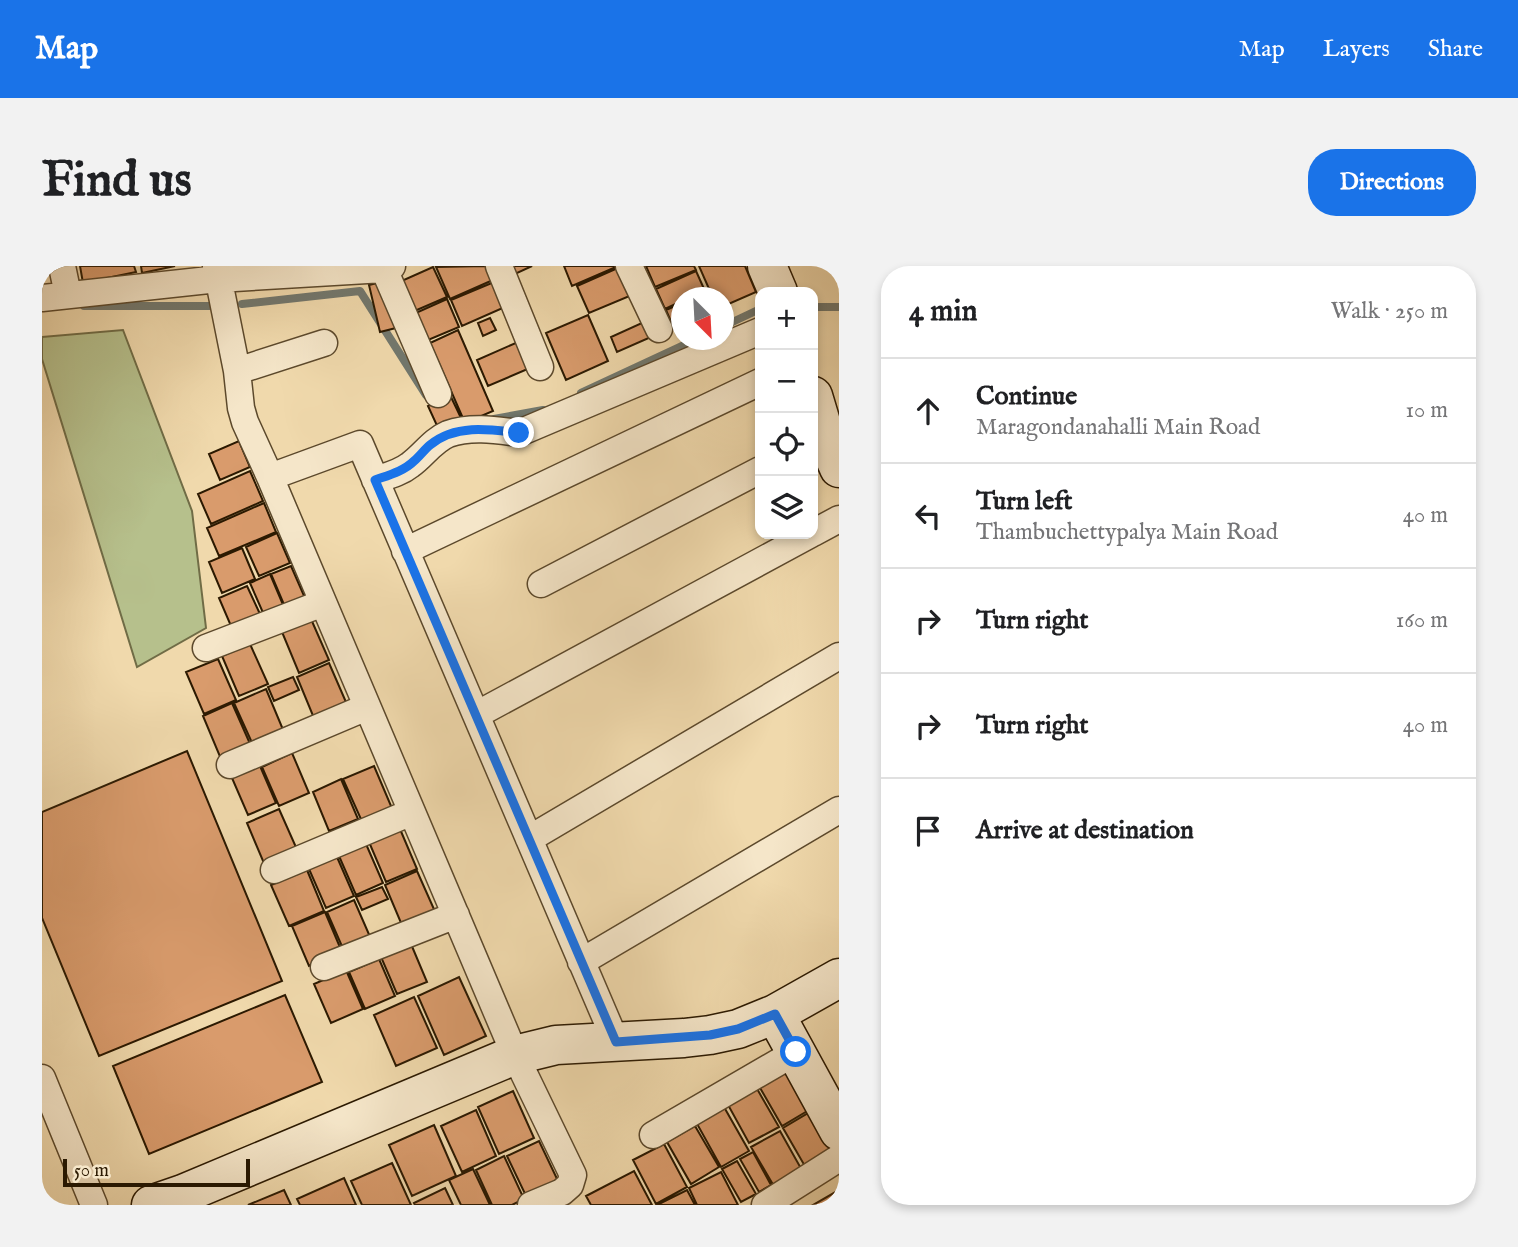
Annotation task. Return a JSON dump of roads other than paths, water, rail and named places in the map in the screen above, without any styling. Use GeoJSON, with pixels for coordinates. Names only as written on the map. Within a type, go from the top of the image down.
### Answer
{"type":"FeatureCollection","features":[{"type":"Feature","properties":{"kind":"main road"},"geometry":{"type":"LineString","coordinates":[[767,266],[776,287]]}},
{"type":"Feature","properties":{"kind":"main road"},"geometry":{"type":"LineString","coordinates":[[818,411],[829,444]]}},
{"type":"Feature","properties":{"kind":"main road"},"geometry":{"type":"LineString","coordinates":[[174,1201],[515,1055],[556,1045],[710,1035],[738,1029],[775,1014],[839,978]]}},
{"type":"Feature","properties":{"kind":"main road"},"geometry":{"type":"LineString","coordinates":[[775,1014],[839,1130]]}},
{"type":"Feature","properties":{"kind":"street"},"geometry":{"type":"LineString","coordinates":[[62,266],[55,296],[217,273],[388,267],[438,394]]}},
{"type":"Feature","properties":{"kind":"street"},"geometry":{"type":"LineString","coordinates":[[499,266],[540,367]]}},
{"type":"Feature","properties":{"kind":"street"},"geometry":{"type":"LineString","coordinates":[[629,266],[659,329]]}},
{"type":"Feature","properties":{"kind":"street"},"geometry":{"type":"LineString","coordinates":[[217,273],[245,422],[515,1055],[573,1175],[570,1185],[562,1192],[531,1205]]}},
{"type":"Feature","properties":{"kind":"street"},"geometry":{"type":"LineString","coordinates":[[375,480],[408,467],[431,444],[448,434],[487,428],[519,433],[755,333]]}},
{"type":"Feature","properties":{"kind":"street"},"geometry":{"type":"LineString","coordinates":[[237,371],[324,342]]}},
{"type":"Feature","properties":{"kind":"street"},"geometry":{"type":"LineString","coordinates":[[405,551],[755,384]]}},
{"type":"Feature","properties":{"kind":"street"},"geometry":{"type":"LineString","coordinates":[[270,477],[360,444],[616,1042]]}},
{"type":"Feature","properties":{"kind":"street"},"geometry":{"type":"LineString","coordinates":[[541,584],[755,473]]}},
{"type":"Feature","properties":{"kind":"street"},"geometry":{"type":"LineString","coordinates":[[818,530],[839,519]]}},
{"type":"Feature","properties":{"kind":"street"},"geometry":{"type":"LineString","coordinates":[[476,715],[801,539]]}},
{"type":"Feature","properties":{"kind":"street"},"geometry":{"type":"LineString","coordinates":[[206,648],[323,603]]}},
{"type":"Feature","properties":{"kind":"street"},"geometry":{"type":"LineString","coordinates":[[529,839],[839,656]]}},
{"type":"Feature","properties":{"kind":"street"},"geometry":{"type":"LineString","coordinates":[[230,765],[367,707]]}},
{"type":"Feature","properties":{"kind":"street"},"geometry":{"type":"LineString","coordinates":[[582,962],[839,810]]}},
{"type":"Feature","properties":{"kind":"street"},"geometry":{"type":"LineString","coordinates":[[274,870],[412,812]]}},
{"type":"Feature","properties":{"kind":"street"},"geometry":{"type":"LineString","coordinates":[[324,967],[456,915]]}},
{"type":"Feature","properties":{"kind":"street"},"geometry":{"type":"LineString","coordinates":[[653,1135],[796,1052]]}},
{"type":"Feature","properties":{"kind":"street"},"geometry":{"type":"LineString","coordinates":[[42,1078],[94,1205]]}},
{"type":"Feature","properties":{"kind":"street"},"geometry":{"type":"LineString","coordinates":[[765,1205],[839,1158]]}},
{"type":"Feature","properties":{"kind":"waterway"},"geometry":{"type":"LineString","coordinates":[[242,304],[360,291],[426,395]]}},
{"type":"Feature","properties":{"kind":"waterway"},"geometry":{"type":"LineString","coordinates":[[84,306],[211,306]]}},
{"type":"Feature","properties":{"kind":"waterway"},"geometry":{"type":"LineString","coordinates":[[818,307],[839,307]]}},
{"type":"Feature","properties":{"kind":"waterway"},"geometry":{"type":"LineString","coordinates":[[734,321],[755,311]]}},
{"type":"Feature","properties":{"kind":"waterway"},"geometry":{"type":"LineString","coordinates":[[581,393],[673,350]]}},
{"type":"Feature","properties":{"kind":"waterway"},"geometry":{"type":"LineString","coordinates":[[494,419],[543,410]]}}]}
